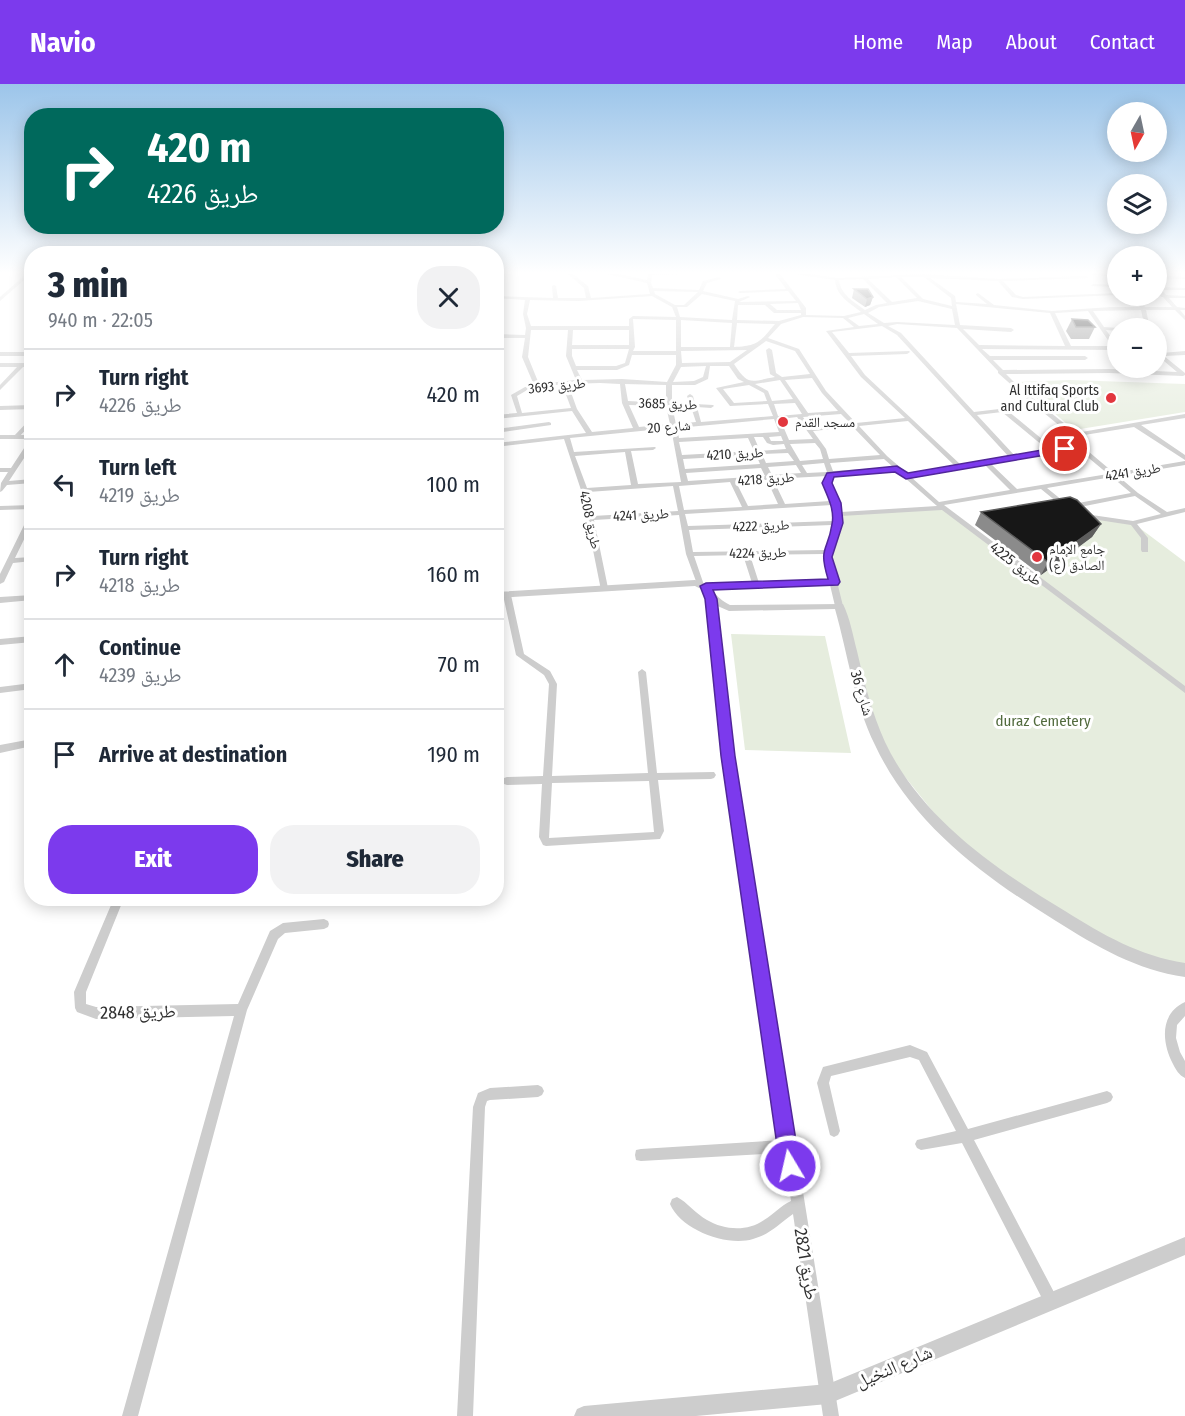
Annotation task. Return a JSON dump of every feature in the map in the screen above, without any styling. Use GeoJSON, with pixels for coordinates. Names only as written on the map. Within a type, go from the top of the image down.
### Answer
{"type":"FeatureCollection","features":[{"type":"Feature","properties":{"kind":"street"},"geometry":{"type":"LineString","coordinates":[[504,336],[528,337],[526,364],[537,386]]}},
{"type":"Feature","properties":{"kind":"street"},"geometry":{"type":"LineString","coordinates":[[570,336],[570,358],[580,382]]}},
{"type":"Feature","properties":{"kind":"street"},"geometry":{"type":"LineString","coordinates":[[576,368],[623,367],[629,363],[631,336]]}},
{"type":"Feature","properties":{"kind":"street"},"geometry":{"type":"LineString","coordinates":[[679,336],[679,365],[669,383],[669,405],[676,426],[686,484]]}},
{"type":"Feature","properties":{"kind":"street"},"geometry":{"type":"LineString","coordinates":[[732,346],[734,336]]}},
{"type":"Feature","properties":{"kind":"street"},"geometry":{"type":"LineString","coordinates":[[679,365],[708,367],[731,364],[767,336]]}},
{"type":"Feature","properties":{"kind":"street"},"geometry":{"type":"LineString","coordinates":[[833,336],[906,420],[960,467]]}},
{"type":"Feature","properties":{"kind":"street"},"geometry":{"type":"LineString","coordinates":[[901,336],[1013,458]]}},
{"type":"Feature","properties":{"kind":"street"},"geometry":{"type":"LineString","coordinates":[[968,336],[1017,388],[1076,435],[1079,447],[1136,494],[1164,513]]}},
{"type":"Feature","properties":{"kind":"street"},"geometry":{"type":"LineString","coordinates":[[1063,336],[1068,346]]}},
{"type":"Feature","properties":{"kind":"street","name":"طريق 4225"},"geometry":{"type":"LineString","coordinates":[[765,339],[797,351],[813,376],[842,412],[897,469],[964,523],[1185,690]]}},
{"type":"Feature","properties":{"kind":"street"},"geometry":{"type":"LineString","coordinates":[[569,347],[679,351],[732,346],[752,348]]}},
{"type":"Feature","properties":{"kind":"street"},"geometry":{"type":"LineString","coordinates":[[1011,346],[1031,371]]}},
{"type":"Feature","properties":{"kind":"street"},"geometry":{"type":"LineString","coordinates":[[1040,346],[1059,373]]}},
{"type":"Feature","properties":{"kind":"street"},"geometry":{"type":"LineString","coordinates":[[979,347],[1068,346],[1107,348]]}},
{"type":"Feature","properties":{"kind":"street"},"geometry":{"type":"LineString","coordinates":[[676,485],[690,554],[711,599],[729,608],[746,609],[839,606],[827,552],[838,518],[836,503],[827,483],[831,475],[818,441],[796,401],[782,379],[773,374],[769,350]]}},
{"type":"Feature","properties":{"kind":"street"},"geometry":{"type":"LineString","coordinates":[[847,355],[907,352]]}},
{"type":"Feature","properties":{"kind":"street"},"geometry":{"type":"LineString","coordinates":[[1167,352],[1185,353]]}},
{"type":"Feature","properties":{"kind":"street"},"geometry":{"type":"LineString","coordinates":[[0,354],[24,354]]}},
{"type":"Feature","properties":{"kind":"street"},"geometry":{"type":"LineString","coordinates":[[990,358],[1085,358]]}},
{"type":"Feature","properties":{"kind":"street"},"geometry":{"type":"LineString","coordinates":[[1167,360],[1184,375]]}},
{"type":"Feature","properties":{"kind":"street"},"geometry":{"type":"LineString","coordinates":[[731,364],[740,378],[764,390],[789,451],[806,476]]}},
{"type":"Feature","properties":{"kind":"street"},"geometry":{"type":"LineString","coordinates":[[0,365],[22,365]]}},
{"type":"Feature","properties":{"kind":"street"},"geometry":{"type":"LineString","coordinates":[[0,388],[22,365]]}},
{"type":"Feature","properties":{"kind":"street","name":"طريق 3693"},"geometry":{"type":"LineString","coordinates":[[519,414],[514,395],[523,389],[580,382],[641,381],[689,384],[706,378],[708,367]]}},
{"type":"Feature","properties":{"kind":"street"},"geometry":{"type":"LineString","coordinates":[[1000,372],[1107,373]]}},
{"type":"Feature","properties":{"kind":"street"},"geometry":{"type":"LineString","coordinates":[[1167,374],[1184,375]]}},
{"type":"Feature","properties":{"kind":"street"},"geometry":{"type":"LineString","coordinates":[[796,401],[732,405],[719,388],[813,376]]}},
{"type":"Feature","properties":{"kind":"street"},"geometry":{"type":"LineString","coordinates":[[622,381],[625,403],[636,429]]}},
{"type":"Feature","properties":{"kind":"street"},"geometry":{"type":"LineString","coordinates":[[641,381],[641,391]]}},
{"type":"Feature","properties":{"kind":"street"},"geometry":{"type":"LineString","coordinates":[[565,384],[574,409],[590,434]]}},
{"type":"Feature","properties":{"kind":"street"},"geometry":{"type":"LineString","coordinates":[[690,396],[699,424]]}},
{"type":"Feature","properties":{"kind":"street","name":"طريق 3685"},"geometry":{"type":"LineString","coordinates":[[625,403],[711,406]]}},
{"type":"Feature","properties":{"kind":"street"},"geometry":{"type":"LineString","coordinates":[[974,414],[1038,406]]}},
{"type":"Feature","properties":{"kind":"street"},"geometry":{"type":"LineString","coordinates":[[0,408],[24,408]]}},
{"type":"Feature","properties":{"kind":"street"},"geometry":{"type":"LineString","coordinates":[[504,416],[574,409]]}},
{"type":"Feature","properties":{"kind":"street"},"geometry":{"type":"LineString","coordinates":[[1004,411],[1052,451]]}},
{"type":"Feature","properties":{"kind":"street","name":"شارع 20"},"geometry":{"type":"LineString","coordinates":[[504,444],[636,429],[842,412]]}},
{"type":"Feature","properties":{"kind":"street"},"geometry":{"type":"LineString","coordinates":[[1076,435],[1185,416]]}},
{"type":"Feature","properties":{"kind":"street"},"geometry":{"type":"LineString","coordinates":[[810,429],[906,420]]}},
{"type":"Feature","properties":{"kind":"street"},"geometry":{"type":"LineString","coordinates":[[737,422],[748,436],[783,507]]}},
{"type":"Feature","properties":{"kind":"street"},"geometry":{"type":"LineString","coordinates":[[504,430],[549,424]]}},
{"type":"Feature","properties":{"kind":"street"},"geometry":{"type":"LineString","coordinates":[[1136,425],[1185,458]]}},
{"type":"Feature","properties":{"kind":"street"},"geometry":{"type":"LineString","coordinates":[[16,437],[24,428]]}},
{"type":"Feature","properties":{"kind":"street"},"geometry":{"type":"LineString","coordinates":[[678,440],[783,434]]}},
{"type":"Feature","properties":{"kind":"street"},"geometry":{"type":"LineString","coordinates":[[765,435],[771,443],[818,441]]}},
{"type":"Feature","properties":{"kind":"street"},"geometry":{"type":"LineString","coordinates":[[0,437],[24,438]]}},
{"type":"Feature","properties":{"kind":"street","name":"طريق 4208"},"geometry":{"type":"LineString","coordinates":[[566,437],[584,490],[604,588]]}},
{"type":"Feature","properties":{"kind":"street"},"geometry":{"type":"LineString","coordinates":[[906,476],[1079,447]]}},
{"type":"Feature","properties":{"kind":"street"},"geometry":{"type":"LineString","coordinates":[[571,454],[652,448]]}},
{"type":"Feature","properties":{"kind":"street"},"geometry":{"type":"LineString","coordinates":[[628,450],[634,487]]}},
{"type":"Feature","properties":{"kind":"street","name":"طريق 4210"},"geometry":{"type":"LineString","coordinates":[[680,457],[789,451]]}},
{"type":"Feature","properties":{"kind":"street"},"geometry":{"type":"LineString","coordinates":[[0,490],[24,453]]}},
{"type":"Feature","properties":{"kind":"street"},"geometry":{"type":"LineString","coordinates":[[684,471],[885,457]]}},
{"type":"Feature","properties":{"kind":"street"},"geometry":{"type":"LineString","coordinates":[[987,463],[1014,490]]}},
{"type":"Feature","properties":{"kind":"street","name":"طريق 4241"},"geometry":{"type":"LineString","coordinates":[[838,518],[942,506],[1014,490],[1185,463]]}},
{"type":"Feature","properties":{"kind":"street","name":"طريق 4218"},"geometry":{"type":"LineString","coordinates":[[584,490],[771,480],[897,469]]}},
{"type":"Feature","properties":{"kind":"street"},"geometry":{"type":"LineString","coordinates":[[0,470],[13,470]]}},
{"type":"Feature","properties":{"kind":"street"},"geometry":{"type":"LineString","coordinates":[[4,483],[24,482]]}},
{"type":"Feature","properties":{"kind":"street"},"geometry":{"type":"LineString","coordinates":[[733,482],[746,509]]}},
{"type":"Feature","properties":{"kind":"street"},"geometry":{"type":"LineString","coordinates":[[1041,486],[1067,508],[1088,517],[1133,523],[1164,513],[1185,510]]}},
{"type":"Feature","properties":{"kind":"street"},"geometry":{"type":"LineString","coordinates":[[1054,510],[1136,494]]}},
{"type":"Feature","properties":{"kind":"street","name":"طريق 4241"},"geometry":{"type":"LineString","coordinates":[[591,518],[836,503]]}},
{"type":"Feature","properties":{"kind":"street"},"geometry":{"type":"LineString","coordinates":[[0,508],[24,507]]}},
{"type":"Feature","properties":{"kind":"street"},"geometry":{"type":"LineString","coordinates":[[732,510],[738,526]]}},
{"type":"Feature","properties":{"kind":"street","name":"طريق 4222"},"geometry":{"type":"LineString","coordinates":[[684,528],[838,518]]}},
{"type":"Feature","properties":{"kind":"street"},"geometry":{"type":"LineString","coordinates":[[964,523],[975,522]]}},
{"type":"Feature","properties":{"kind":"street"},"geometry":{"type":"LineString","coordinates":[[1133,523],[1144,538],[1145,550]]}},
{"type":"Feature","properties":{"kind":"street"},"geometry":{"type":"LineString","coordinates":[[0,582],[24,532]]}},
{"type":"Feature","properties":{"kind":"street","name":"طريق 4224"},"geometry":{"type":"LineString","coordinates":[[690,554],[827,552]]}},
{"type":"Feature","properties":{"kind":"street"},"geometry":{"type":"LineString","coordinates":[[747,553],[756,585]]}},
{"type":"Feature","properties":{"kind":"street"},"geometry":{"type":"LineString","coordinates":[[10,561],[24,560]]}},
{"type":"Feature","properties":{"kind":"street"},"geometry":{"type":"LineString","coordinates":[[504,595],[684,582],[703,585],[834,582]]}},
{"type":"Feature","properties":{"kind":"street"},"geometry":{"type":"LineString","coordinates":[[0,600],[24,598]]}},
{"type":"Feature","properties":{"kind":"street","name":"طريق 2821"},"geometry":{"type":"LineString","coordinates":[[711,599],[728,756],[787,1146],[831,1416]]}},
{"type":"Feature","properties":{"kind":"street"},"geometry":{"type":"LineString","coordinates":[[504,602],[520,655],[547,673],[552,680],[544,837],[546,843],[657,836],[659,831],[642,672]]}},
{"type":"Feature","properties":{"kind":"street","name":"شارع 36"},"geometry":{"type":"LineString","coordinates":[[839,606],[856,680],[878,738],[902,782],[927,813],[993,872],[1052,912],[1118,950],[1161,966],[1185,970]]}},
{"type":"Feature","properties":{"kind":"street"},"geometry":{"type":"LineString","coordinates":[[0,642],[24,640]]}},
{"type":"Feature","properties":{"kind":"street"},"geometry":{"type":"LineString","coordinates":[[0,690],[24,687]]}},
{"type":"Feature","properties":{"kind":"street"},"geometry":{"type":"LineString","coordinates":[[0,749],[24,744]]}},
{"type":"Feature","properties":{"kind":"street"},"geometry":{"type":"LineString","coordinates":[[507,780],[711,775]]}},
{"type":"Feature","properties":{"kind":"street","name":"طريق 2848"},"geometry":{"type":"LineString","coordinates":[[116,906],[80,992],[81,1008],[96,1013],[241,1010]]}},
{"type":"Feature","properties":{"kind":"street"},"geometry":{"type":"LineString","coordinates":[[130,1416],[241,1010],[274,935],[283,928],[324,924]]}},
{"type":"Feature","properties":{"kind":"street"},"geometry":{"type":"LineString","coordinates":[[1185,1008],[1171,1022],[1170,1032],[1173,1053],[1185,1072]]}},
{"type":"Feature","properties":{"kind":"street"},"geometry":{"type":"LineString","coordinates":[[834,1131],[823,1083],[827,1071],[910,1051],[919,1053],[926,1060],[1051,1301]]}},
{"type":"Feature","properties":{"kind":"street"},"geometry":{"type":"LineString","coordinates":[[465,1416],[479,1107],[482,1097],[490,1094],[538,1092]]}},
{"type":"Feature","properties":{"kind":"street"},"geometry":{"type":"LineString","coordinates":[[921,1144],[965,1136],[1107,1096]]}},
{"type":"Feature","properties":{"kind":"street"},"geometry":{"type":"LineString","coordinates":[[641,1155],[787,1146]]}},
{"type":"Feature","properties":{"kind":"street"},"geometry":{"type":"LineString","coordinates":[[677,1204],[704,1227],[737,1235],[764,1228],[788,1209],[797,1206]]}},
{"type":"Feature","properties":{"kind":"street","name":"شارع النخيل"},"geometry":{"type":"LineString","coordinates":[[584,1416],[650,1414],[828,1394],[1185,1246]]}},
{"type":"Feature","properties":{"kind":"green space","name":"Al Ittifaq Sports and Cultural Club"},"geometry":{"type":"Polygon","coordinates":[[[1070,380],[1185,384],[1185,412],[1074,430],[1018,382],[1070,380]]]}},
{"type":"Feature","properties":{"kind":"green space","name":"duraz Cemetery"},"geometry":{"type":"Polygon","coordinates":[[[945,508],[1035,579],[1092,537],[1098,519],[1133,523],[1185,562],[1185,969],[1088,934],[959,844],[881,747],[827,552],[838,514],[945,508]]]}},
{"type":"Feature","properties":{"kind":"green space"},"geometry":{"type":"Polygon","coordinates":[[[731,634],[825,636],[851,753],[745,750],[731,634]]]}},
{"type":"Feature","properties":{"kind":"building"},"geometry":{"type":"Polygon","coordinates":[[[1070,497],[1077,500],[1101,524],[1048,562],[981,512],[1070,497]]]}},
{"type":"Feature","properties":{"kind":"place","name":"Al Ittifaq Sports and Cultural Club"},"geometry":{"type":"Point","coordinates":[1111,398]}},
{"type":"Feature","properties":{"kind":"place","name":"مسجد القدم"},"geometry":{"type":"Point","coordinates":[783,422]}},
{"type":"Feature","properties":{"kind":"place","name":"جامع الإمام الصادق (ع)"},"geometry":{"type":"Point","coordinates":[1037,557]}},
{"type":"Feature","properties":{"kind":"route"},"geometry":{"type":"LineString","coordinates":[[790,1166],[728,756],[711,599],[706,586],[834,582],[827,557],[828,548],[838,523],[836,503],[827,483],[831,475],[897,469],[906,476],[1065,449]]}}]}
